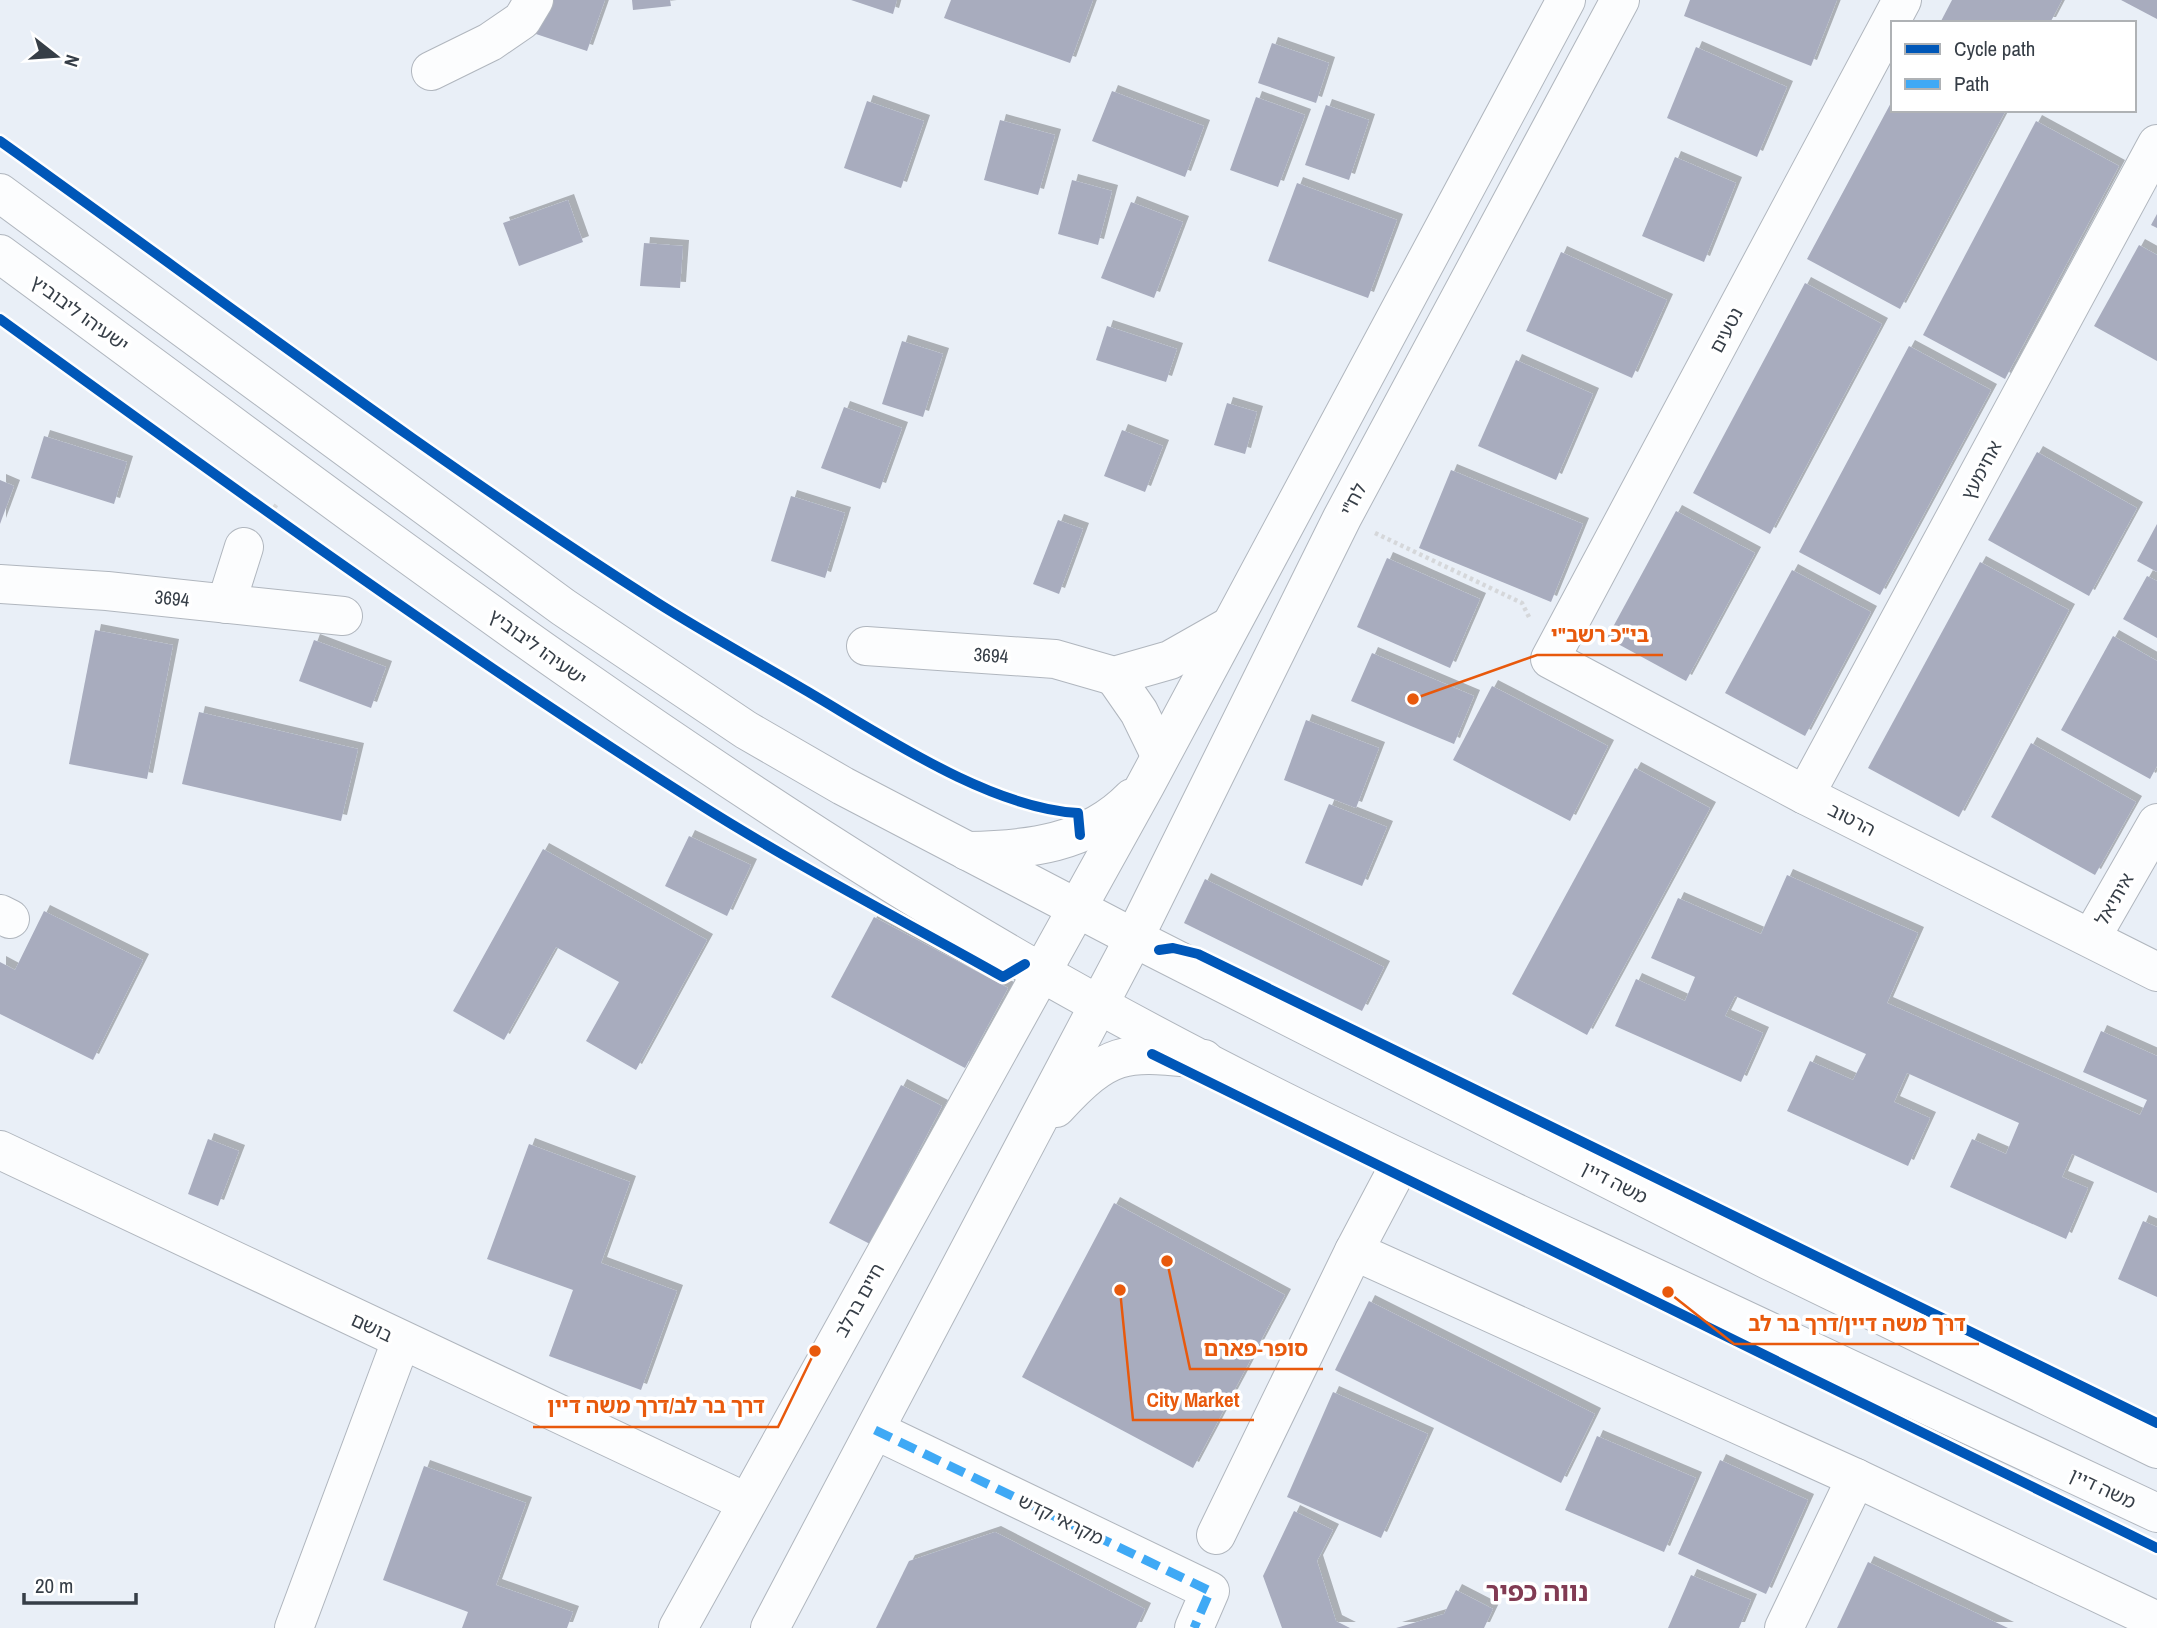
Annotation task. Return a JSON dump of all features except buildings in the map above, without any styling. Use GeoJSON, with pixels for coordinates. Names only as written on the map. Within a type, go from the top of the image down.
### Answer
{"type":"FeatureCollection","features":[{"type":"Feature","properties":{"kind":"street"},"geometry":{"type":"LineString","coordinates":[[431,71],[490,43],[522,20],[534,0]]}},
{"type":"Feature","properties":{"kind":"street"},"geometry":{"type":"LineString","coordinates":[[1041,972],[1153,770],[1566,0]]}},
{"type":"Feature","properties":{"kind":"street","name":"לח\"י"},"geometry":{"type":"LineString","coordinates":[[1100,1005],[1342,518],[1620,0]]}},
{"type":"Feature","properties":{"kind":"street","name":"נטעים"},"geometry":{"type":"LineString","coordinates":[[1550,659],[1902,0]]}},
{"type":"Feature","properties":{"kind":"street","name":"אחימעץ"},"geometry":{"type":"LineString","coordinates":[[1805,795],[2157,144]]}},
{"type":"Feature","properties":{"kind":"street"},"geometry":{"type":"LineString","coordinates":[[0,193],[574,615],[747,730],[843,786],[1077,908]]}},
{"type":"Feature","properties":{"kind":"street","name":"ישעיהו ליבוביץ"},"geometry":{"type":"LineString","coordinates":[[0,254],[559,663],[736,785],[1041,972],[1100,1005]]}},
{"type":"Feature","properties":{"kind":"street"},"geometry":{"type":"LineString","coordinates":[[226,604],[244,547]]}},
{"type":"Feature","properties":{"kind":"street","name":"3694"},"geometry":{"type":"LineString","coordinates":[[0,584],[107,591],[343,617]]}},
{"type":"Feature","properties":{"kind":"street"},"geometry":{"type":"LineString","coordinates":[[1153,770],[1139,712],[1114,676],[1170,660],[1230,626]]}},
{"type":"Feature","properties":{"kind":"street","name":"3694"},"geometry":{"type":"LineString","coordinates":[[866,646],[1055,659],[1114,676]]}},
{"type":"Feature","properties":{"kind":"street","name":"הרטוב"},"geometry":{"type":"LineString","coordinates":[[1550,659],[1805,795],[2157,972]]}},
{"type":"Feature","properties":{"kind":"street"},"geometry":{"type":"LineString","coordinates":[[967,851],[1028,848],[1070,839],[1122,808],[1153,770]]}},
{"type":"Feature","properties":{"kind":"street","name":"איתיאל"},"geometry":{"type":"LineString","coordinates":[[2091,938],[2157,823]]}},
{"type":"Feature","properties":{"kind":"street","name":"משה דיין"},"geometry":{"type":"LineString","coordinates":[[1077,908],[1768,1260],[2157,1449]]}},
{"type":"Feature","properties":{"kind":"street","name":"חיים ברלב"},"geometry":{"type":"LineString","coordinates":[[678,1628],[1041,972]]}},
{"type":"Feature","properties":{"kind":"street"},"geometry":{"type":"LineString","coordinates":[[770,1628],[1020,1149],[1100,1005]]}},
{"type":"Feature","properties":{"kind":"street","name":"משה דיין"},"geometry":{"type":"LineString","coordinates":[[1100,1005],[1402,1160],[2157,1513]]}},
{"type":"Feature","properties":{"kind":"street"},"geometry":{"type":"LineString","coordinates":[[1020,1149],[1075,1087],[1117,1057],[1153,1055],[1204,1059]]}},
{"type":"Feature","properties":{"kind":"street","name":"בושם"},"geometry":{"type":"LineString","coordinates":[[0,1150],[746,1502]]}},
{"type":"Feature","properties":{"kind":"street"},"geometry":{"type":"LineString","coordinates":[[1216,1535],[1354,1251],[1402,1160]]}},
{"type":"Feature","properties":{"kind":"street"},"geometry":{"type":"LineString","coordinates":[[1354,1251],[1856,1478],[2157,1621]]}},
{"type":"Feature","properties":{"kind":"street"},"geometry":{"type":"LineString","coordinates":[[294,1628],[401,1341]]}},
{"type":"Feature","properties":{"kind":"street","name":"מקראי קדש"},"geometry":{"type":"LineString","coordinates":[[875,1430],[1210,1591],[1194,1628]]}},
{"type":"Feature","properties":{"kind":"street"},"geometry":{"type":"LineString","coordinates":[[1784,1628],[1856,1478]]}},
{"type":"Feature","properties":{"kind":"path"},"geometry":{"type":"LineString","coordinates":[[258,507],[280,523]]}},
{"type":"Feature","properties":{"kind":"path"},"geometry":{"type":"LineString","coordinates":[[1342,518],[1521,603],[1550,659]]}},
{"type":"Feature","properties":{"kind":"marked path"},"geometry":{"type":"LineString","coordinates":[[875,1430],[1210,1591],[1194,1628]]}},
{"type":"Feature","properties":{"kind":"cycle path"},"geometry":{"type":"LineString","coordinates":[[0,141],[407,434],[656,602],[937,766],[1009,798],[1044,808],[1078,813],[1080,835]]}},
{"type":"Feature","properties":{"kind":"cycle path"},"geometry":{"type":"LineString","coordinates":[[0,319],[433,628],[699,804],[812,871],[1003,977],[1025,964]]}},
{"type":"Feature","properties":{"kind":"cycle path"},"geometry":{"type":"LineString","coordinates":[[1159,950],[1173,948],[1198,954],[2157,1423]]}},
{"type":"Feature","properties":{"kind":"cycle path"},"geometry":{"type":"LineString","coordinates":[[1152,1054],[2157,1548]]}},
{"type":"Feature","properties":{"kind":"place","name":"בי\"כ רשב\"י"},"geometry":{"type":"Point","coordinates":[1413,699]}},
{"type":"Feature","properties":{"kind":"place","name":"סופר-פארם"},"geometry":{"type":"Point","coordinates":[1167,1261]}},
{"type":"Feature","properties":{"kind":"place","name":"City Market"},"geometry":{"type":"Point","coordinates":[1120,1290]}},
{"type":"Feature","properties":{"kind":"place","name":"דרך משה דיין/דרך בר לב"},"geometry":{"type":"Point","coordinates":[1668,1292]}},
{"type":"Feature","properties":{"kind":"place","name":"דרך בר לב/דרך משה דיין"},"geometry":{"type":"Point","coordinates":[815,1351]}},
{"type":"Feature","properties":{"kind":"district","name":"נווה כפיר"},"geometry":{"type":"Point","coordinates":[1537,1591]}}]}
